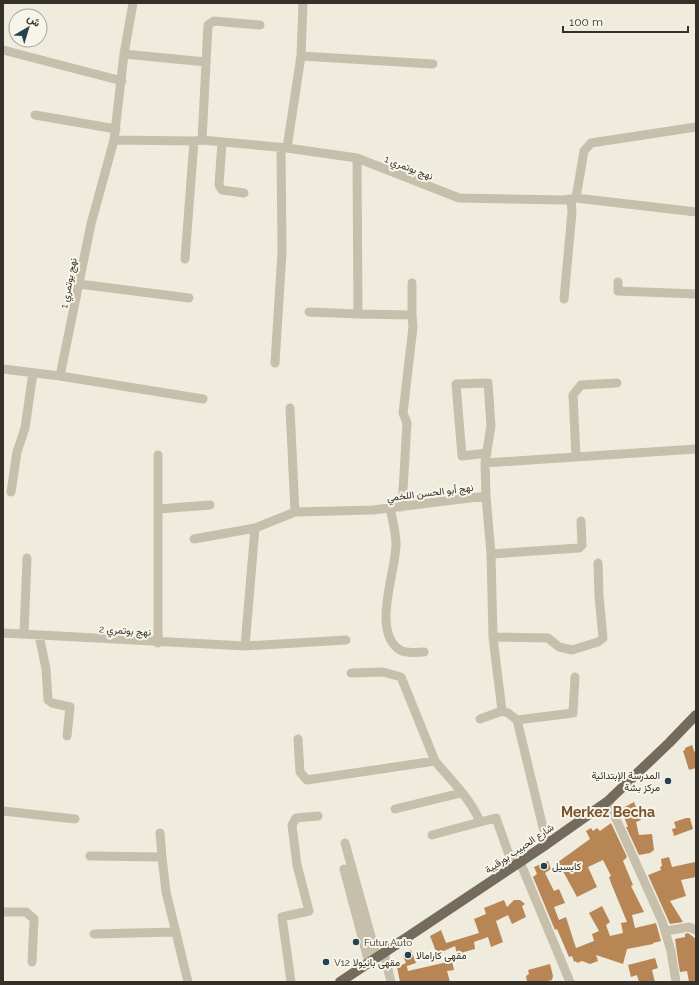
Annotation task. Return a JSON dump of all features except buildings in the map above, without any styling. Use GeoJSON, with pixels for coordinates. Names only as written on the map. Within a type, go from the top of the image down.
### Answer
{"type":"FeatureCollection","features":[{"type":"Feature","properties":{"kind":"main road","name":"شارع الحبيب بورقيبة"},"geometry":{"type":"LineString","coordinates":[[340,982],[547,844],[608,801],[669,744],[696,715]]}},
{"type":"Feature","properties":{"kind":"street","name":"نهج بوتمري 1"},"geometry":{"type":"LineString","coordinates":[[60,376],[91,224],[114,140],[124,54],[133,3]]}},
{"type":"Feature","properties":{"kind":"street"},"geometry":{"type":"LineString","coordinates":[[274,363],[282,252],[284,148],[301,56],[303,3]]}},
{"type":"Feature","properties":{"kind":"street"},"geometry":{"type":"LineString","coordinates":[[185,259],[206,62],[208,25],[214,21],[260,25]]}},
{"type":"Feature","properties":{"kind":"street"},"geometry":{"type":"LineString","coordinates":[[3,50],[122,81]]}},
{"type":"Feature","properties":{"kind":"street"},"geometry":{"type":"LineString","coordinates":[[124,54],[206,62]]}},
{"type":"Feature","properties":{"kind":"street"},"geometry":{"type":"LineString","coordinates":[[301,56],[433,64]]}},
{"type":"Feature","properties":{"kind":"street"},"geometry":{"type":"LineString","coordinates":[[35,114],[116,129]]}},
{"type":"Feature","properties":{"kind":"street"},"geometry":{"type":"LineString","coordinates":[[564,299],[572,212],[584,151],[591,143],[696,127]]}},
{"type":"Feature","properties":{"kind":"street","name":"نهج بوتمري 1"},"geometry":{"type":"LineString","coordinates":[[114,140],[198,140],[284,148],[356,158],[459,198],[574,198],[696,212]]}},
{"type":"Feature","properties":{"kind":"street"},"geometry":{"type":"LineString","coordinates":[[222,142],[219,186],[222,190],[244,193]]}},
{"type":"Feature","properties":{"kind":"street"},"geometry":{"type":"LineString","coordinates":[[356,158],[358,314]]}},
{"type":"Feature","properties":{"kind":"street"},"geometry":{"type":"LineString","coordinates":[[618,282],[618,291],[696,294]]}},
{"type":"Feature","properties":{"kind":"street"},"geometry":{"type":"LineString","coordinates":[[402,506],[407,423],[403,414],[413,327],[412,283]]}},
{"type":"Feature","properties":{"kind":"street"},"geometry":{"type":"LineString","coordinates":[[79,284],[189,298]]}},
{"type":"Feature","properties":{"kind":"street"},"geometry":{"type":"LineString","coordinates":[[309,312],[412,316]]}},
{"type":"Feature","properties":{"kind":"street"},"geometry":{"type":"LineString","coordinates":[[3,369],[60,376],[203,398]]}},
{"type":"Feature","properties":{"kind":"street"},"geometry":{"type":"LineString","coordinates":[[11,492],[17,452],[25,428],[33,373]]}},
{"type":"Feature","properties":{"kind":"street","name":"نهج أبو الحسن اللخمي"},"geometry":{"type":"LineString","coordinates":[[194,539],[255,528],[295,512],[373,510],[486,496],[485,463],[487,453],[491,426],[488,383],[456,384],[462,456],[487,453]]}},
{"type":"Feature","properties":{"kind":"street"},"geometry":{"type":"LineString","coordinates":[[576,456],[573,395],[581,385],[617,383]]}},
{"type":"Feature","properties":{"kind":"street"},"geometry":{"type":"LineString","coordinates":[[290,408],[295,512]]}},
{"type":"Feature","properties":{"kind":"street"},"geometry":{"type":"LineString","coordinates":[[485,463],[696,449]]}},
{"type":"Feature","properties":{"kind":"street"},"geometry":{"type":"LineString","coordinates":[[158,455],[158,643]]}},
{"type":"Feature","properties":{"kind":"street"},"geometry":{"type":"LineString","coordinates":[[486,496],[491,554],[493,637],[502,711]]}},
{"type":"Feature","properties":{"kind":"street"},"geometry":{"type":"LineString","coordinates":[[158,509],[210,506]]}},
{"type":"Feature","properties":{"kind":"street"},"geometry":{"type":"LineString","coordinates":[[390,507],[396,544],[386,618],[389,639],[399,650],[405,652],[424,652]]}},
{"type":"Feature","properties":{"kind":"street"},"geometry":{"type":"LineString","coordinates":[[491,554],[579,548],[582,545],[581,521]]}},
{"type":"Feature","properties":{"kind":"street"},"geometry":{"type":"LineString","coordinates":[[245,646],[255,528]]}},
{"type":"Feature","properties":{"kind":"street"},"geometry":{"type":"LineString","coordinates":[[24,634],[27,558]]}},
{"type":"Feature","properties":{"kind":"street"},"geometry":{"type":"LineString","coordinates":[[493,637],[548,638],[559,647],[572,650],[598,642],[604,638],[599,596],[598,563]]}},
{"type":"Feature","properties":{"kind":"street","name":"نهج بوتمري 2"},"geometry":{"type":"LineString","coordinates":[[3,633],[158,643],[245,646],[346,640]]}},
{"type":"Feature","properties":{"kind":"street"},"geometry":{"type":"LineString","coordinates":[[39,635],[46,669],[48,700],[52,703],[70,707],[67,736]]}},
{"type":"Feature","properties":{"kind":"street"},"geometry":{"type":"LineString","coordinates":[[351,673],[383,672],[401,677],[435,761],[461,793],[480,822]]}},
{"type":"Feature","properties":{"kind":"street"},"geometry":{"type":"LineString","coordinates":[[517,720],[573,713],[575,677]]}},
{"type":"Feature","properties":{"kind":"street"},"geometry":{"type":"LineString","coordinates":[[480,719],[502,711],[508,713],[517,720],[547,844]]}},
{"type":"Feature","properties":{"kind":"street"},"geometry":{"type":"LineString","coordinates":[[298,739],[300,772],[307,780],[435,761]]}},
{"type":"Feature","properties":{"kind":"street"},"geometry":{"type":"LineString","coordinates":[[395,809],[461,793]]}},
{"type":"Feature","properties":{"kind":"street"},"geometry":{"type":"LineString","coordinates":[[608,801],[666,931],[676,982]]}},
{"type":"Feature","properties":{"kind":"street"},"geometry":{"type":"LineString","coordinates":[[3,811],[74,819]]}},
{"type":"Feature","properties":{"kind":"street"},"geometry":{"type":"LineString","coordinates":[[291,982],[282,917],[309,911],[298,865],[292,825],[296,818],[318,816]]}},
{"type":"Feature","properties":{"kind":"street"},"geometry":{"type":"LineString","coordinates":[[432,835],[496,818],[570,982]]}},
{"type":"Feature","properties":{"kind":"street"},"geometry":{"type":"LineString","coordinates":[[160,833],[166,892],[188,982]]}},
{"type":"Feature","properties":{"kind":"street"},"geometry":{"type":"LineString","coordinates":[[345,843],[377,958]]}},
{"type":"Feature","properties":{"kind":"street"},"geometry":{"type":"LineString","coordinates":[[90,856],[162,857]]}},
{"type":"Feature","properties":{"kind":"street"},"geometry":{"type":"LineString","coordinates":[[344,869],[377,958],[391,982]]}},
{"type":"Feature","properties":{"kind":"street"},"geometry":{"type":"LineString","coordinates":[[3,912],[26,912],[34,919],[32,962]]}},
{"type":"Feature","properties":{"kind":"street"},"geometry":{"type":"LineString","coordinates":[[666,931],[689,927],[696,930]]}},
{"type":"Feature","properties":{"kind":"street"},"geometry":{"type":"LineString","coordinates":[[94,934],[176,932]]}},
{"type":"Feature","properties":{"kind":"place","name":"المدرسة الإبتدائية مركز بشة"},"geometry":{"type":"Point","coordinates":[668,781]}},
{"type":"Feature","properties":{"kind":"place","name":"كابسيل"},"geometry":{"type":"Point","coordinates":[544,866]}},
{"type":"Feature","properties":{"kind":"place","name":"Futur Auto"},"geometry":{"type":"Point","coordinates":[356,942]}},
{"type":"Feature","properties":{"kind":"place","name":"مقهى كارامالا"},"geometry":{"type":"Point","coordinates":[408,955]}},
{"type":"Feature","properties":{"kind":"place","name":"V12 مقهى بانيولا"},"geometry":{"type":"Point","coordinates":[326,962]}},
{"type":"Feature","properties":{"kind":"district","name":"Merkez Becha"},"geometry":{"type":"Point","coordinates":[608,812]}}]}
